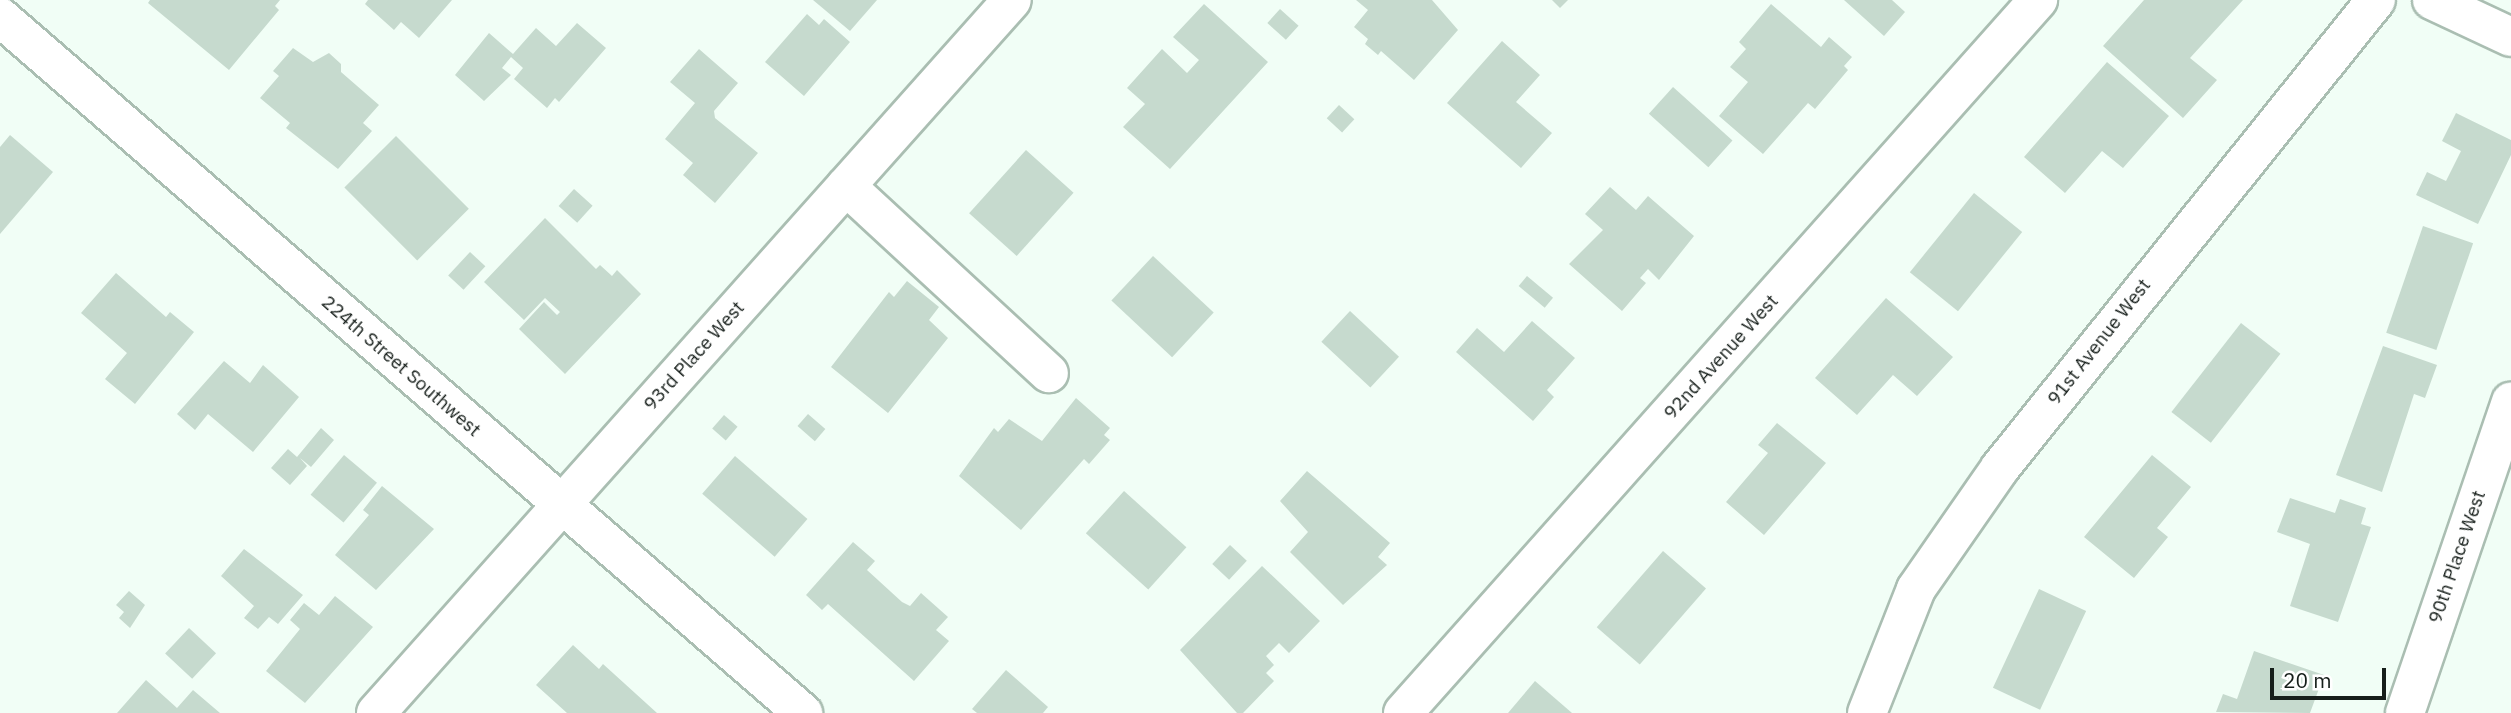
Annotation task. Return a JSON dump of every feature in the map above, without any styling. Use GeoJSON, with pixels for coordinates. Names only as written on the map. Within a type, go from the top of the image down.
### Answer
{"type":"FeatureCollection","features":[{"type":"Feature","properties":{"kind":"street","name":"93rd Place West"},"geometry":{"type":"LineString","coordinates":[[376,713],[1012,0]]}},
{"type":"Feature","properties":{"kind":"street","name":"92nd Avenue West"},"geometry":{"type":"LineString","coordinates":[[1403,713],[2038,0]]}},
{"type":"Feature","properties":{"kind":"street","name":"91st Avenue West"},"geometry":{"type":"LineString","coordinates":[[1867,713],[1889,647],[1916,589],[2000,468],[2376,0]]}},
{"type":"Feature","properties":{"kind":"street"},"geometry":{"type":"LineString","coordinates":[[2432,0],[2511,37]]}},
{"type":"Feature","properties":{"kind":"street","name":"224th Street Southwest"},"geometry":{"type":"LineString","coordinates":[[0,17],[803,713]]}},
{"type":"Feature","properties":{"kind":"street"},"geometry":{"type":"LineString","coordinates":[[846,186],[1049,373]]}},
{"type":"Feature","properties":{"kind":"street","name":"90th Place West"},"geometry":{"type":"LineString","coordinates":[[2405,713],[2511,402]]}},
{"type":"Feature","properties":{"kind":"building"},"geometry":{"type":"Polygon","coordinates":[[[150,0],[280,0],[275,6],[279,10],[229,70],[148,3],[150,0]]]}},
{"type":"Feature","properties":{"kind":"building"},"geometry":{"type":"Polygon","coordinates":[[[368,0],[452,0],[419,38],[401,22],[394,30],[365,4],[368,0]]]}},
{"type":"Feature","properties":{"kind":"building"},"geometry":{"type":"Polygon","coordinates":[[[813,0],[877,0],[850,31],[813,0]]]}},
{"type":"Feature","properties":{"kind":"building"},"geometry":{"type":"Polygon","coordinates":[[[1356,0],[1432,0],[1458,30],[1414,80],[1381,51],[1378,55],[1365,44],[1368,39],[1354,27],[1368,10],[1356,0]]]}},
{"type":"Feature","properties":{"kind":"building"},"geometry":{"type":"Polygon","coordinates":[[[1552,0],[1568,0],[1560,8],[1552,0]]]}},
{"type":"Feature","properties":{"kind":"building"},"geometry":{"type":"Polygon","coordinates":[[[1844,0],[1892,0],[1905,12],[1884,36],[1844,0]]]}},
{"type":"Feature","properties":{"kind":"building"},"geometry":{"type":"Polygon","coordinates":[[[2144,0],[2243,0],[2190,58],[2217,80],[2183,118],[2103,46],[2144,0]]]}},
{"type":"Feature","properties":{"kind":"building"},"geometry":{"type":"Polygon","coordinates":[[[1204,4],[1268,62],[1170,169],[1123,127],[1145,104],[1127,88],[1162,49],[1187,73],[1199,60],[1173,37],[1204,4]]]}},
{"type":"Feature","properties":{"kind":"building"},"geometry":{"type":"Polygon","coordinates":[[[1771,4],[1821,47],[1829,37],[1852,57],[1844,66],[1848,70],[1815,109],[1808,103],[1763,154],[1719,116],[1748,82],[1730,67],[1746,49],[1739,42],[1771,4]]]}},
{"type":"Feature","properties":{"kind":"building"},"geometry":{"type":"Polygon","coordinates":[[[1280,9],[1299,26],[1286,40],[1267,23],[1280,9]]]}},
{"type":"Feature","properties":{"kind":"building"},"geometry":{"type":"Polygon","coordinates":[[[807,14],[819,25],[824,19],[850,42],[804,96],[765,62],[807,14]]]}},
{"type":"Feature","properties":{"kind":"building"},"geometry":{"type":"Polygon","coordinates":[[[577,23],[606,48],[559,102],[555,98],[547,108],[514,79],[523,68],[511,57],[502,68],[511,75],[484,101],[455,75],[489,33],[513,54],[536,28],[556,46],[577,23]]]}},
{"type":"Feature","properties":{"kind":"building"},"geometry":{"type":"Polygon","coordinates":[[[1502,41],[1540,75],[1516,102],[1552,133],[1521,168],[1447,103],[1502,41]]]}},
{"type":"Feature","properties":{"kind":"building"},"geometry":{"type":"Polygon","coordinates":[[[293,48],[313,62],[329,53],[341,64],[341,72],[379,105],[363,123],[372,131],[338,169],[286,128],[290,123],[260,98],[279,76],[273,71],[293,48]]]}},
{"type":"Feature","properties":{"kind":"building"},"geometry":{"type":"Polygon","coordinates":[[[699,49],[738,83],[714,111],[715,118],[758,153],[715,203],[683,175],[693,163],[665,139],[695,103],[670,82],[699,49]]]}},
{"type":"Feature","properties":{"kind":"building"},"geometry":{"type":"Polygon","coordinates":[[[2107,62],[2169,116],[2123,168],[2102,151],[2065,193],[2024,157],[2107,62]]]}},
{"type":"Feature","properties":{"kind":"building"},"geometry":{"type":"Polygon","coordinates":[[[1673,87],[1732,141],[1708,167],[1649,114],[1673,87]]]}},
{"type":"Feature","properties":{"kind":"building"},"geometry":{"type":"Polygon","coordinates":[[[1339,105],[1354,119],[1342,132],[1327,118],[1339,105]]]}},
{"type":"Feature","properties":{"kind":"building"},"geometry":{"type":"Polygon","coordinates":[[[2456,113],[2511,140],[2511,155],[2478,224],[2416,195],[2427,172],[2446,181],[2461,151],[2442,141],[2456,113]]]}},
{"type":"Feature","properties":{"kind":"building"},"geometry":{"type":"Polygon","coordinates":[[[10,135],[53,172],[0,234],[0,147],[10,135]]]}},
{"type":"Feature","properties":{"kind":"building"},"geometry":{"type":"Polygon","coordinates":[[[396,136],[469,209],[417,260],[344,188],[396,136]]]}},
{"type":"Feature","properties":{"kind":"building"},"geometry":{"type":"Polygon","coordinates":[[[1026,150],[1074,193],[1017,256],[969,213],[1026,150]]]}},
{"type":"Feature","properties":{"kind":"building"},"geometry":{"type":"Polygon","coordinates":[[[1610,187],[1636,210],[1648,196],[1694,236],[1659,280],[1648,269],[1640,278],[1646,283],[1622,311],[1569,264],[1603,230],[1585,214],[1610,187]]]}},
{"type":"Feature","properties":{"kind":"building"},"geometry":{"type":"Polygon","coordinates":[[[574,189],[593,206],[577,223],[559,206],[574,189]]]}},
{"type":"Feature","properties":{"kind":"building"},"geometry":{"type":"Polygon","coordinates":[[[1974,193],[2022,232],[1958,311],[1910,272],[1974,193]]]}},
{"type":"Feature","properties":{"kind":"building"},"geometry":{"type":"Polygon","coordinates":[[[545,218],[596,269],[600,265],[612,276],[617,270],[641,294],[565,374],[519,329],[544,302],[557,315],[560,312],[545,298],[524,320],[484,282],[545,218]]]}},
{"type":"Feature","properties":{"kind":"building"},"geometry":{"type":"Polygon","coordinates":[[[2423,226],[2473,243],[2436,350],[2386,333],[2423,226]]]}},
{"type":"Feature","properties":{"kind":"building"},"geometry":{"type":"Polygon","coordinates":[[[470,252],[485,266],[464,290],[448,275],[470,252]]]}},
{"type":"Feature","properties":{"kind":"building"},"geometry":{"type":"Polygon","coordinates":[[[1153,256],[1214,313],[1172,357],[1111,301],[1153,256]]]}},
{"type":"Feature","properties":{"kind":"building"},"geometry":{"type":"Polygon","coordinates":[[[116,273],[166,317],[170,312],[194,332],[135,404],[105,379],[127,353],[81,313],[116,273]]]}},
{"type":"Feature","properties":{"kind":"building"},"geometry":{"type":"Polygon","coordinates":[[[1527,276],[1553,298],[1545,308],[1519,286],[1527,276]]]}},
{"type":"Feature","properties":{"kind":"building"},"geometry":{"type":"Polygon","coordinates":[[[907,281],[939,307],[929,320],[948,338],[888,413],[831,367],[889,292],[894,297],[907,281]]]}},
{"type":"Feature","properties":{"kind":"building"},"geometry":{"type":"Polygon","coordinates":[[[1886,298],[1953,357],[1917,396],[1893,375],[1857,415],[1815,378],[1886,298]]]}},
{"type":"Feature","properties":{"kind":"building"},"geometry":{"type":"Polygon","coordinates":[[[1350,311],[1399,357],[1370,387],[1321,342],[1350,311]]]}},
{"type":"Feature","properties":{"kind":"building"},"geometry":{"type":"Polygon","coordinates":[[[1532,321],[1575,358],[1547,390],[1554,397],[1533,421],[1456,352],[1477,328],[1504,352],[1532,321]]]}},
{"type":"Feature","properties":{"kind":"building"},"geometry":{"type":"Polygon","coordinates":[[[2241,323],[2280,354],[2211,443],[2171,412],[2241,323]]]}},
{"type":"Feature","properties":{"kind":"building"},"geometry":{"type":"Polygon","coordinates":[[[2383,346],[2437,365],[2425,398],[2414,394],[2382,492],[2336,475],[2383,346]]]}},
{"type":"Feature","properties":{"kind":"building"},"geometry":{"type":"Polygon","coordinates":[[[224,361],[250,383],[263,365],[299,397],[253,452],[208,414],[195,430],[177,414],[224,361]]]}},
{"type":"Feature","properties":{"kind":"building"},"geometry":{"type":"Polygon","coordinates":[[[1076,398],[1110,428],[1104,435],[1110,440],[1089,464],[1084,459],[1021,530],[959,476],[994,428],[998,432],[1009,419],[1042,441],[1076,398]]]}},
{"type":"Feature","properties":{"kind":"building"},"geometry":{"type":"Polygon","coordinates":[[[808,414],[825,429],[815,441],[798,426],[808,414]]]}},
{"type":"Feature","properties":{"kind":"building"},"geometry":{"type":"Polygon","coordinates":[[[724,415],[738,427],[726,440],[712,429],[724,415]]]}},
{"type":"Feature","properties":{"kind":"building"},"geometry":{"type":"Polygon","coordinates":[[[1777,423],[1826,463],[1764,535],[1726,502],[1768,453],[1758,445],[1777,423]]]}},
{"type":"Feature","properties":{"kind":"building"},"geometry":{"type":"Polygon","coordinates":[[[321,428],[334,440],[311,467],[300,458],[307,466],[290,485],[271,468],[288,449],[297,457],[321,428]]]}},
{"type":"Feature","properties":{"kind":"building"},"geometry":{"type":"Polygon","coordinates":[[[344,455],[377,483],[344,522],[311,495],[344,455]]]}},
{"type":"Feature","properties":{"kind":"building"},"geometry":{"type":"Polygon","coordinates":[[[2152,455],[2191,487],[2157,528],[2168,537],[2134,578],[2084,537],[2152,455]]]}},
{"type":"Feature","properties":{"kind":"building"},"geometry":{"type":"Polygon","coordinates":[[[735,456],[807,519],[775,557],[702,494],[735,456]]]}},
{"type":"Feature","properties":{"kind":"building"},"geometry":{"type":"Polygon","coordinates":[[[1307,471],[1390,543],[1378,557],[1387,565],[1343,605],[1290,552],[1308,532],[1280,501],[1307,471]]]}},
{"type":"Feature","properties":{"kind":"building"},"geometry":{"type":"Polygon","coordinates":[[[382,486],[434,529],[376,590],[335,555],[369,515],[363,510],[382,486]]]}},
{"type":"Feature","properties":{"kind":"building"},"geometry":{"type":"Polygon","coordinates":[[[1124,491],[1186,547],[1148,590],[1086,533],[1124,491]]]}},
{"type":"Feature","properties":{"kind":"building"},"geometry":{"type":"Polygon","coordinates":[[[2290,498],[2335,513],[2340,499],[2366,508],[2361,524],[2371,527],[2338,622],[2290,606],[2310,544],[2277,532],[2290,498]]]}},
{"type":"Feature","properties":{"kind":"building"},"geometry":{"type":"Polygon","coordinates":[[[853,542],[875,561],[867,570],[902,602],[910,606],[921,593],[948,617],[936,630],[949,641],[914,681],[828,604],[822,610],[806,595],[853,542]]]}},
{"type":"Feature","properties":{"kind":"building"},"geometry":{"type":"Polygon","coordinates":[[[1230,545],[1247,561],[1229,580],[1212,564],[1230,545]]]}},
{"type":"Feature","properties":{"kind":"building"},"geometry":{"type":"Polygon","coordinates":[[[244,549],[303,595],[278,624],[269,617],[258,629],[244,618],[254,606],[221,576],[244,549]]]}},
{"type":"Feature","properties":{"kind":"building"},"geometry":{"type":"Polygon","coordinates":[[[1663,551],[1706,588],[1640,665],[1597,627],[1663,551]]]}},
{"type":"Feature","properties":{"kind":"building"},"geometry":{"type":"Polygon","coordinates":[[[1262,566],[1320,621],[1289,653],[1279,643],[1266,656],[1274,665],[1266,673],[1274,681],[1243,713],[1237,713],[1180,650],[1262,566]]]}},
{"type":"Feature","properties":{"kind":"building"},"geometry":{"type":"Polygon","coordinates":[[[2039,589],[2086,611],[2040,710],[1993,688],[2039,589]]]}},
{"type":"Feature","properties":{"kind":"building"},"geometry":{"type":"Polygon","coordinates":[[[129,591],[145,605],[130,628],[119,618],[124,612],[116,605],[129,591]]]}},
{"type":"Feature","properties":{"kind":"building"},"geometry":{"type":"Polygon","coordinates":[[[335,596],[373,627],[305,703],[266,671],[300,629],[290,620],[304,603],[319,615],[335,596]]]}},
{"type":"Feature","properties":{"kind":"building"},"geometry":{"type":"Polygon","coordinates":[[[189,628],[216,653],[192,679],[165,654],[189,628]]]}},
{"type":"Feature","properties":{"kind":"building"},"geometry":{"type":"Polygon","coordinates":[[[573,645],[599,669],[603,664],[657,713],[567,713],[536,685],[573,645]]]}},
{"type":"Feature","properties":{"kind":"building"},"geometry":{"type":"Polygon","coordinates":[[[2254,651],[2324,675],[2310,713],[2216,712],[2223,694],[2237,699],[2254,651]]]}},
{"type":"Feature","properties":{"kind":"building"},"geometry":{"type":"Polygon","coordinates":[[[1006,670],[1048,707],[1043,713],[977,713],[972,709],[1006,670]]]}},
{"type":"Feature","properties":{"kind":"building"},"geometry":{"type":"Polygon","coordinates":[[[146,680],[177,708],[193,690],[220,713],[117,713],[146,680]]]}},
{"type":"Feature","properties":{"kind":"building"},"geometry":{"type":"Polygon","coordinates":[[[1535,681],[1572,713],[1508,713],[1535,681]]]}}]}
